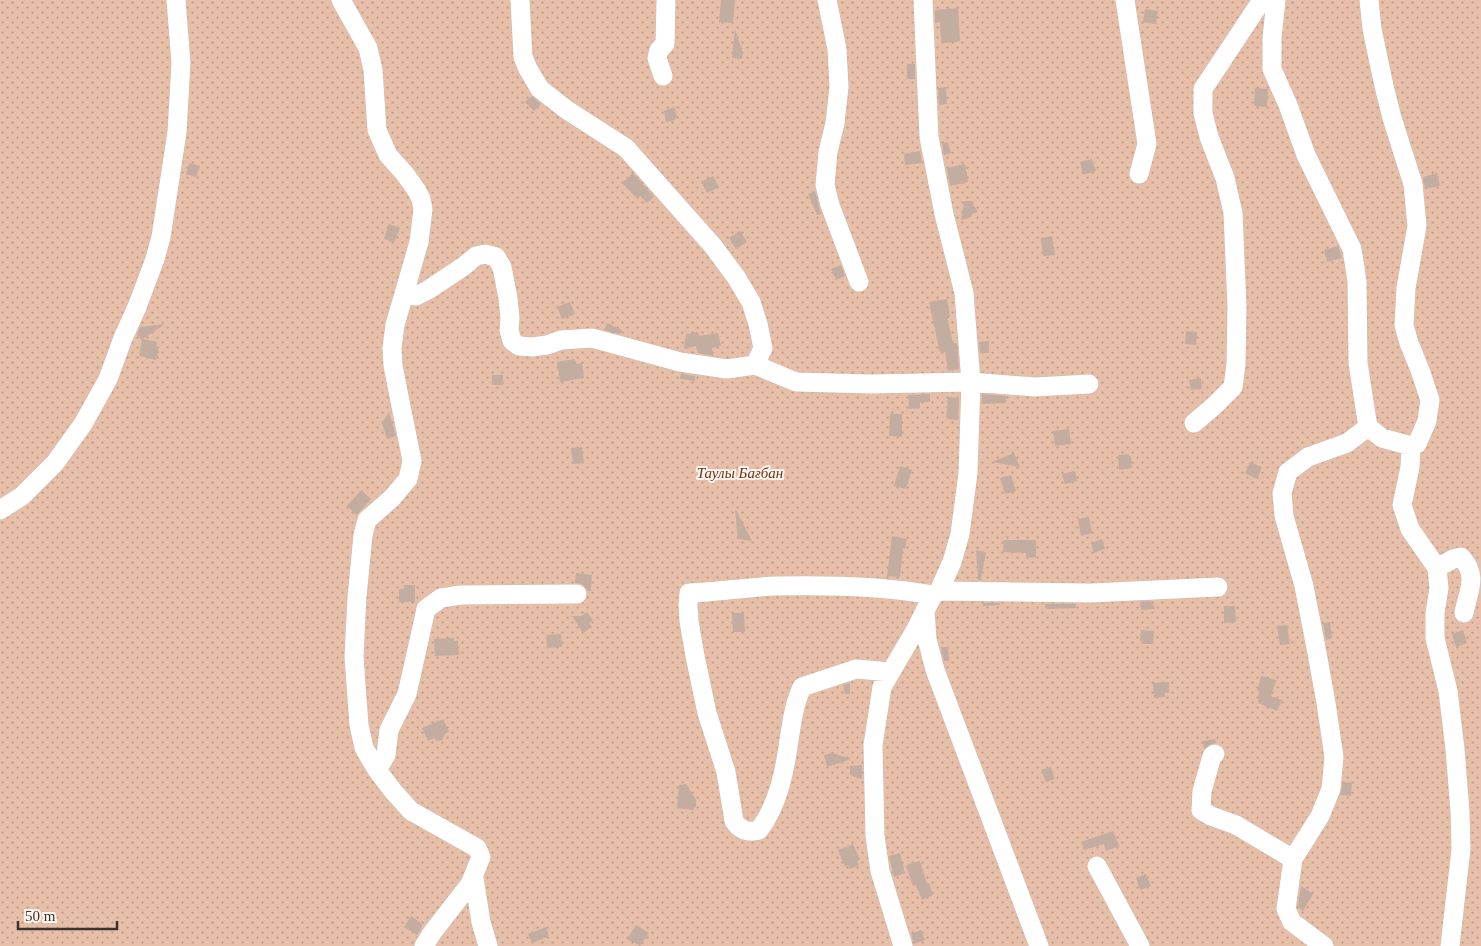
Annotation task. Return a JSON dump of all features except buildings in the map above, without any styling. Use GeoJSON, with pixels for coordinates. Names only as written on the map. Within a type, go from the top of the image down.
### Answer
{"type":"FeatureCollection","features":[{"type":"Feature","properties":{"kind":"street"},"geometry":{"type":"LineString","coordinates":[[0,510],[22,496],[55,464],[83,424],[108,380],[154,260],[161,237],[177,132],[181,64],[176,0]]}},
{"type":"Feature","properties":{"kind":"street"},"geometry":{"type":"LineString","coordinates":[[341,0],[368,48],[373,70],[377,130],[388,155],[417,191],[423,209],[419,242],[395,325],[392,348],[393,366],[412,461],[408,480],[392,498],[367,520],[363,535],[356,597],[354,657],[359,725],[364,748],[377,770],[411,811],[477,848],[481,857],[474,878],[424,946]]}},
{"type":"Feature","properties":{"kind":"street"},"geometry":{"type":"LineString","coordinates":[[520,0],[523,57],[540,89],[567,110],[626,148],[713,246],[736,277],[751,302],[758,324],[763,348],[755,365]]}},
{"type":"Feature","properties":{"kind":"street"},"geometry":{"type":"LineString","coordinates":[[663,76],[657,58],[659,50],[664,44],[666,0]]}},
{"type":"Feature","properties":{"kind":"street"},"geometry":{"type":"LineString","coordinates":[[826,0],[837,49],[839,87],[836,123],[828,152],[825,185],[830,205],[859,282]]}},
{"type":"Feature","properties":{"kind":"street"},"geometry":{"type":"LineString","coordinates":[[903,946],[880,871],[875,836],[874,744],[882,687],[952,562],[960,534],[968,473],[971,382],[964,293],[942,206],[930,137],[923,0]]}},
{"type":"Feature","properties":{"kind":"street"},"geometry":{"type":"LineString","coordinates":[[1125,0],[1147,144],[1139,174]]}},
{"type":"Feature","properties":{"kind":"street"},"geometry":{"type":"LineString","coordinates":[[1194,423],[1232,387],[1236,364],[1237,307],[1233,213],[1225,178],[1203,113],[1203,89],[1262,0]]}},
{"type":"Feature","properties":{"kind":"street"},"geometry":{"type":"LineString","coordinates":[[1276,0],[1272,38],[1272,70],[1288,105],[1306,155],[1352,250],[1357,281],[1358,363],[1368,427],[1382,438],[1411,446],[1417,444],[1427,421],[1430,400],[1404,325],[1406,288],[1417,226],[1413,184],[1384,86],[1372,29],[1369,0]]}},
{"type":"Feature","properties":{"kind":"street"},"geometry":{"type":"LineString","coordinates":[[404,293],[416,296],[428,290],[476,256],[485,254],[496,257],[502,266],[508,298],[509,330],[512,341],[519,346],[532,348],[561,340],[592,338],[680,362],[727,369],[755,365],[796,382],[871,384],[971,382],[1035,387],[1089,384]]}},
{"type":"Feature","properties":{"kind":"street"},"geometry":{"type":"LineString","coordinates":[[1324,946],[1292,922],[1286,909],[1293,859],[1320,816],[1331,789],[1334,757],[1304,586],[1284,516],[1282,493],[1288,472],[1308,457],[1347,443],[1368,427]]}},
{"type":"Feature","properties":{"kind":"street"},"geometry":{"type":"LineString","coordinates":[[1411,446],[1410,467],[1402,505],[1410,529],[1437,568],[1439,588],[1435,613],[1435,638],[1448,691],[1455,748],[1461,849],[1450,946]]}},
{"type":"Feature","properties":{"kind":"street"},"geometry":{"type":"LineString","coordinates":[[1437,568],[1452,558],[1461,557],[1468,565],[1472,576],[1464,613]]}},
{"type":"Feature","properties":{"kind":"street"},"geometry":{"type":"LineString","coordinates":[[891,672],[856,669],[802,688],[797,698],[786,760],[776,798],[769,815],[759,830],[749,832],[739,828],[734,821],[726,772],[707,713],[689,621],[689,594],[747,588],[809,586],[861,588],[932,599],[1218,587]]}},
{"type":"Feature","properties":{"kind":"street"},"geometry":{"type":"LineString","coordinates":[[377,770],[386,755],[389,730],[407,694],[426,609],[441,598],[576,594]]}},
{"type":"Feature","properties":{"kind":"street"},"geometry":{"type":"LineString","coordinates":[[932,599],[927,639],[935,670],[1039,946]]}},
{"type":"Feature","properties":{"kind":"street"},"geometry":{"type":"LineString","coordinates":[[1215,754],[1212,756],[1202,791],[1201,810],[1211,816],[1236,825],[1293,859]]}},
{"type":"Feature","properties":{"kind":"street"},"geometry":{"type":"LineString","coordinates":[[1097,866],[1140,946]]}},
{"type":"Feature","properties":{"kind":"street"},"geometry":{"type":"LineString","coordinates":[[474,878],[481,922],[488,946]]}},
{"type":"Feature","properties":{"kind":"green space","name":"Таулы Бағбан"},"geometry":{"type":"Polygon","coordinates":[[[0,0],[1481,0],[1481,946],[0,946],[0,0]]]}}]}
